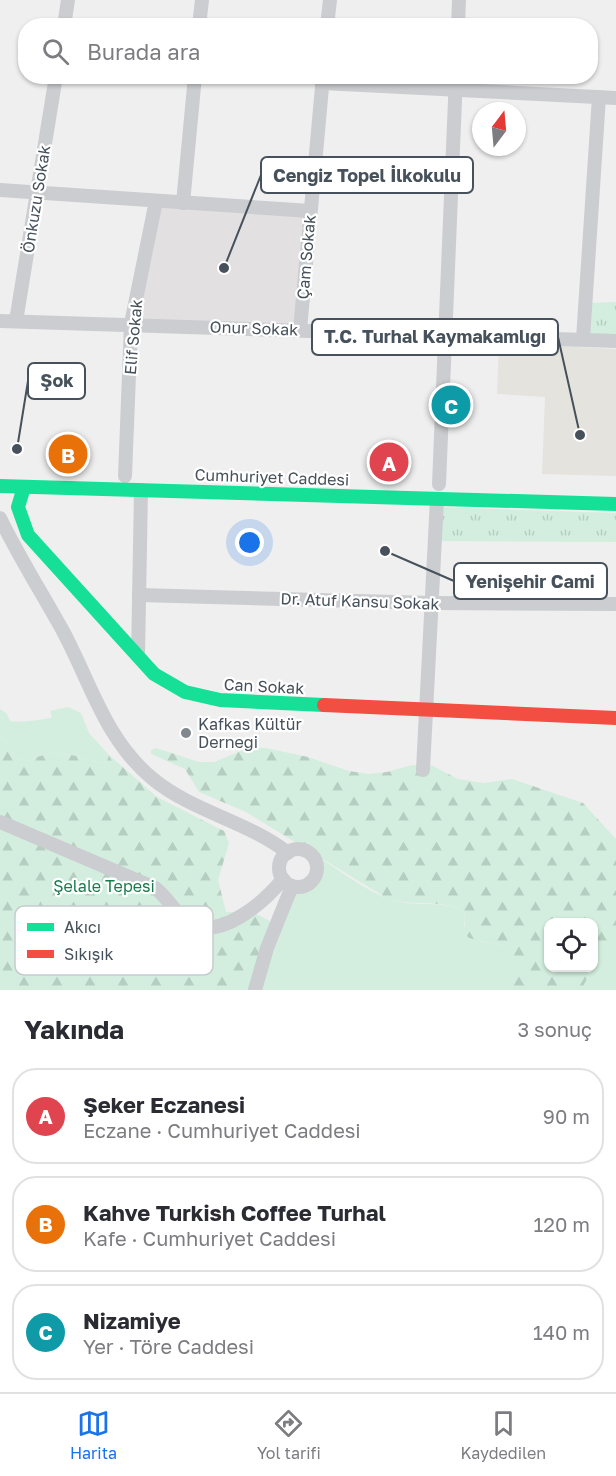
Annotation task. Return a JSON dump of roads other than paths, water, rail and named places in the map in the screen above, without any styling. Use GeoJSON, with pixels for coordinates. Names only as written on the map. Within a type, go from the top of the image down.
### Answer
{"type":"FeatureCollection","features":[{"type":"Feature","properties":{"kind":"main road","name":"Cumhuriyet Caddesi"},"geometry":{"type":"LineString","coordinates":[[0,473],[24,480],[141,490],[616,504]]}},
{"type":"Feature","properties":{"kind":"main road","name":"Cumhuriyet Caddesi"},"geometry":{"type":"LineString","coordinates":[[0,486],[24,480],[125,476],[288,480]]}},
{"type":"Feature","properties":{"kind":"main road"},"geometry":{"type":"LineString","coordinates":[[21,517],[18,501],[24,480]]}},
{"type":"Feature","properties":{"kind":"main road"},"geometry":{"type":"LineString","coordinates":[[553,488],[616,490]]}},
{"type":"Feature","properties":{"kind":"main road","name":"Can Sokak"},"geometry":{"type":"LineString","coordinates":[[21,517],[28,535],[41,551],[138,656],[168,684],[201,697],[426,711],[616,718]]}},
{"type":"Feature","properties":{"kind":"street"},"geometry":{"type":"LineString","coordinates":[[65,18],[68,0]]}},
{"type":"Feature","properties":{"kind":"street"},"geometry":{"type":"LineString","coordinates":[[200,18],[202,0]]}},
{"type":"Feature","properties":{"kind":"street"},"geometry":{"type":"LineString","coordinates":[[328,18],[330,0]]}},
{"type":"Feature","properties":{"kind":"street"},"geometry":{"type":"LineString","coordinates":[[458,18],[459,0]]}},
{"type":"Feature","properties":{"kind":"street","name":"Önkuzu Sokak"},"geometry":{"type":"LineString","coordinates":[[16,321],[55,84]]}},
{"type":"Feature","properties":{"kind":"street"},"geometry":{"type":"LineString","coordinates":[[183,202],[194,84]]}},
{"type":"Feature","properties":{"kind":"street","name":"Çam Sokak"},"geometry":{"type":"LineString","coordinates":[[300,330],[322,84]]}},
{"type":"Feature","properties":{"kind":"street"},"geometry":{"type":"LineString","coordinates":[[439,484],[456,84]]}},
{"type":"Feature","properties":{"kind":"street"},"geometry":{"type":"LineString","coordinates":[[466,84],[616,98]]}},
{"type":"Feature","properties":{"kind":"street"},"geometry":{"type":"LineString","coordinates":[[583,339],[599,97]]}},
{"type":"Feature","properties":{"kind":"street"},"geometry":{"type":"LineString","coordinates":[[0,190],[310,211]]}},
{"type":"Feature","properties":{"kind":"street","name":"Elif Sokak"},"geometry":{"type":"LineString","coordinates":[[125,476],[131,324],[156,201]]}},
{"type":"Feature","properties":{"kind":"street","name":"Onur Sokak"},"geometry":{"type":"LineString","coordinates":[[0,321],[616,341]]}},
{"type":"Feature","properties":{"kind":"street"},"geometry":{"type":"LineString","coordinates":[[138,656],[141,490]]}},
{"type":"Feature","properties":{"kind":"street"},"geometry":{"type":"LineString","coordinates":[[423,770],[437,498]]}},
{"type":"Feature","properties":{"kind":"street"},"geometry":{"type":"LineString","coordinates":[[21,517],[1,521],[68,641],[111,731],[124,751],[167,790],[250,828],[288,853],[305,851],[314,858],[317,867],[316,875],[309,884],[287,882],[251,910],[221,924],[213,925]]}},
{"type":"Feature","properties":{"kind":"street","name":"Dr. Atuf Kansu Sokak"},"geometry":{"type":"LineString","coordinates":[[140,595],[432,603],[616,604]]}},
{"type":"Feature","properties":{"kind":"street"},"geometry":{"type":"LineString","coordinates":[[0,822],[155,888],[165,895],[174,906]]}},
{"type":"Feature","properties":{"kind":"street"},"geometry":{"type":"LineString","coordinates":[[255,990],[287,882],[281,862],[288,853]]}},
{"type":"Feature","properties":{"kind":"place","name":"Cengiz Topel İlkokulu"},"geometry":{"type":"Point","coordinates":[224,268]}},
{"type":"Feature","properties":{"kind":"place","name":"Nizamiye"},"geometry":{"type":"Point","coordinates":[451,405]}},
{"type":"Feature","properties":{"kind":"place","name":"T.C. Turhal Kaymakamlığı"},"geometry":{"type":"Point","coordinates":[580,435]}},
{"type":"Feature","properties":{"kind":"place","name":"Şok"},"geometry":{"type":"Point","coordinates":[17,449]}},
{"type":"Feature","properties":{"kind":"place","name":"Kahve Turkish Coffee Turhal"},"geometry":{"type":"Point","coordinates":[68,454]}},
{"type":"Feature","properties":{"kind":"place","name":"Şeker Eczanesi"},"geometry":{"type":"Point","coordinates":[389,462]}},
{"type":"Feature","properties":{"kind":"place","name":"Yenişehir Cami"},"geometry":{"type":"Point","coordinates":[385,551]}},
{"type":"Feature","properties":{"kind":"place","name":"Kafkas Kültür Derneği"},"geometry":{"type":"Point","coordinates":[186,733]}},
{"type":"Feature","properties":{"kind":"park label","name":"Şelale Tepesi"},"geometry":{"type":"Point","coordinates":[104,886]}}]}
